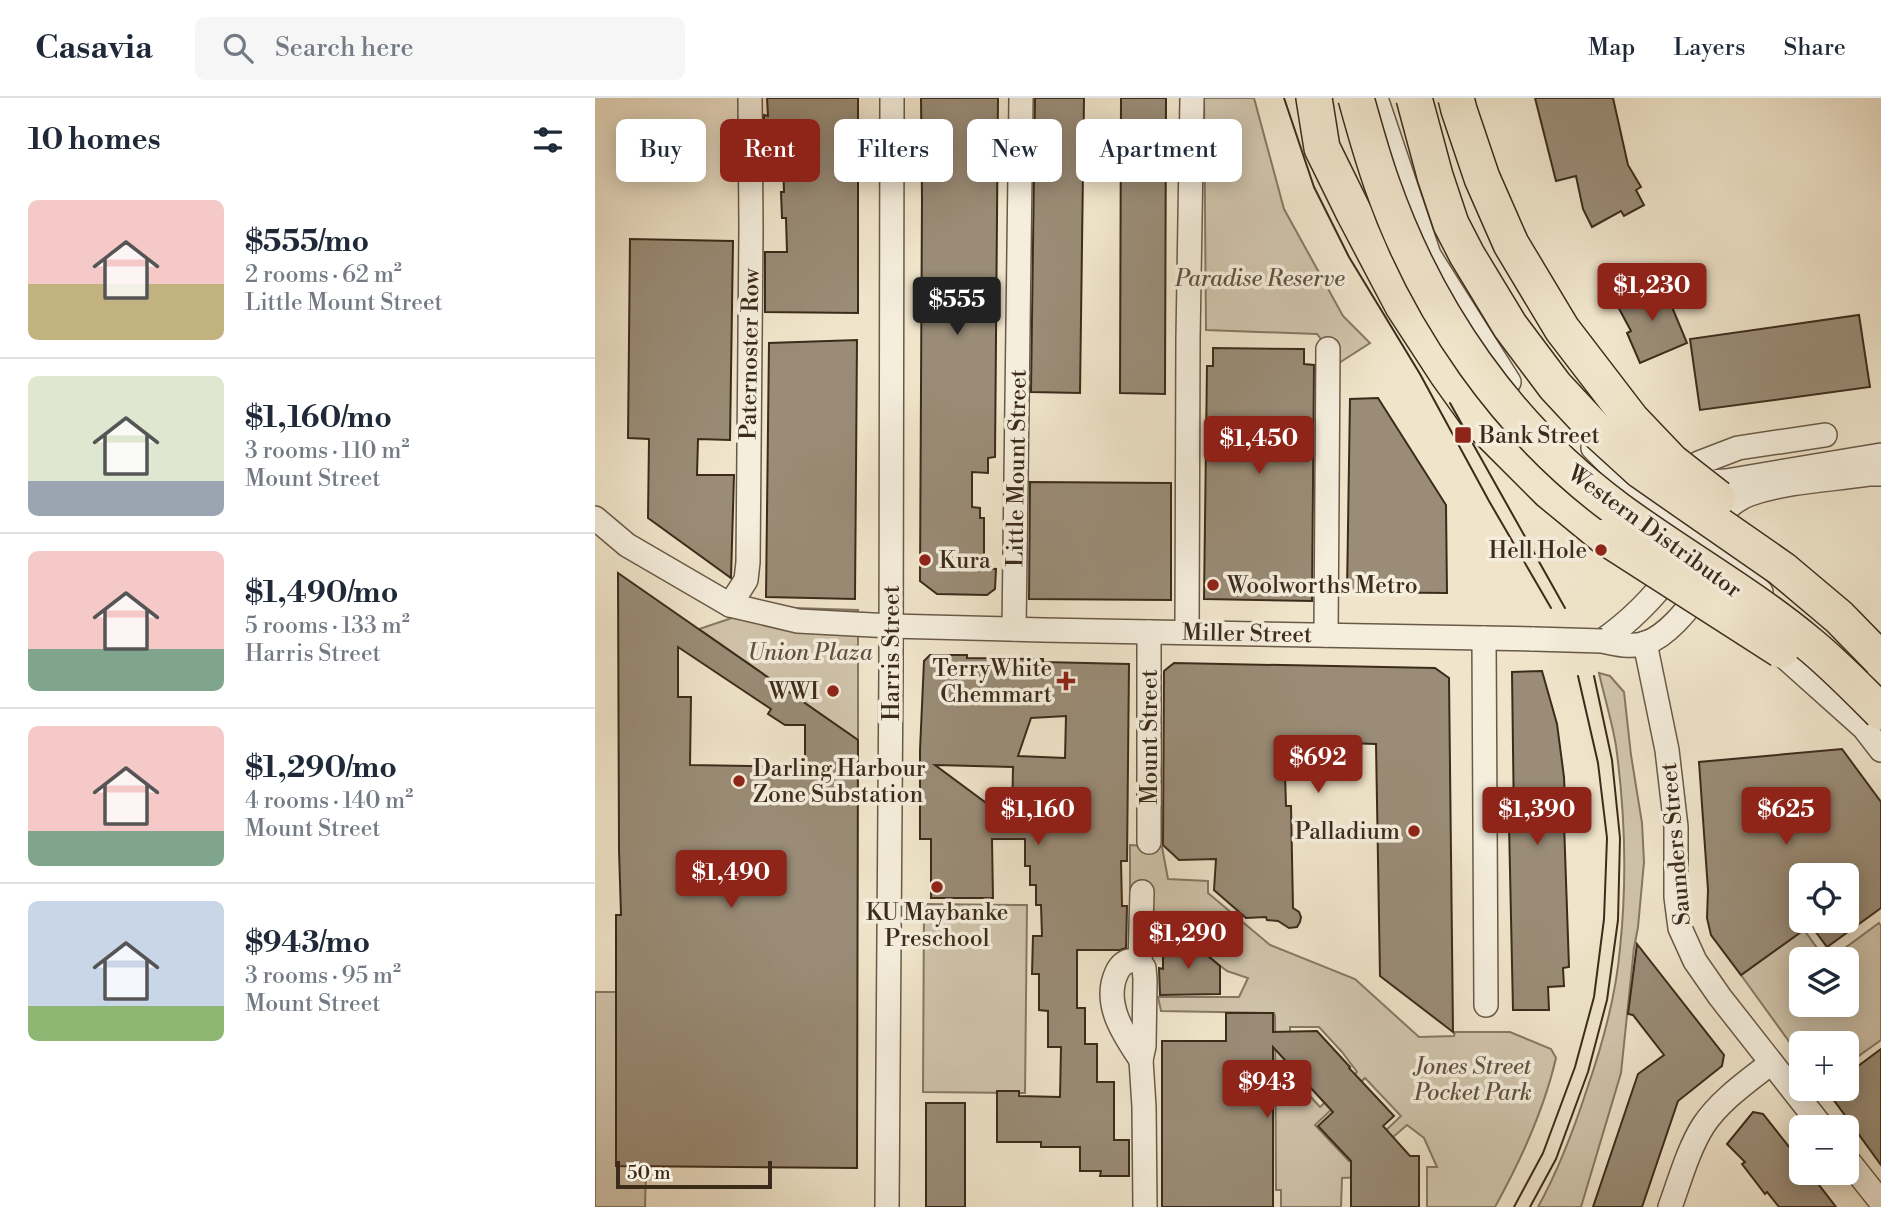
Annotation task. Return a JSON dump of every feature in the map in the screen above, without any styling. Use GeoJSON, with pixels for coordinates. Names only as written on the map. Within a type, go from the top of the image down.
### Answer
{"type":"FeatureCollection","features":[{"type":"Feature","properties":{"kind":"highway"},"geometry":{"type":"LineString","coordinates":[[1314,98],[1322,148],[1354,213],[1403,306],[1486,428],[1549,491],[1605,537],[1881,713]]}},
{"type":"Feature","properties":{"kind":"highway","name":"Western Distributor"},"geometry":{"type":"LineString","coordinates":[[1356,98],[1382,185],[1419,273],[1464,350],[1514,416],[1565,467],[1616,509],[1807,642],[1881,713]]}},
{"type":"Feature","properties":{"kind":"highway","name":"Western Distributor"},"geometry":{"type":"LineString","coordinates":[[1413,98],[1451,224],[1510,326],[1555,386],[1595,429],[1641,471],[1782,569],[1839,617],[1881,660]]}},
{"type":"Feature","properties":{"kind":"highway"},"geometry":{"type":"LineString","coordinates":[[1456,98],[1482,178],[1511,244],[1562,329],[1630,419],[1672,462],[1785,546],[1849,600],[1881,632]]}},
{"type":"Feature","properties":{"kind":"street","name":"Paternoster Row"},"geometry":{"type":"LineString","coordinates":[[730,605],[746,580],[748,562],[750,98]]}},
{"type":"Feature","properties":{"kind":"street","name":"Harris Street"},"geometry":{"type":"LineString","coordinates":[[887,1207],[892,98]]}},
{"type":"Feature","properties":{"kind":"street","name":"Little Mount Street"},"geometry":{"type":"LineString","coordinates":[[1014,629],[1021,98]]}},
{"type":"Feature","properties":{"kind":"street"},"geometry":{"type":"LineString","coordinates":[[1187,632],[1192,98]]}},
{"type":"Feature","properties":{"kind":"street"},"geometry":{"type":"LineString","coordinates":[[1376,98],[1429,255],[1491,356],[1580,487],[1642,545],[1706,586],[1864,728],[1881,750]]}},
{"type":"Feature","properties":{"kind":"street"},"geometry":{"type":"LineString","coordinates":[[1408,98],[1432,201],[1486,314],[1571,424],[1621,478],[1697,540],[1727,559],[1778,608],[1824,691]]}},
{"type":"Feature","properties":{"kind":"street"},"geometry":{"type":"LineString","coordinates":[[1326,635],[1328,349]]}},
{"type":"Feature","properties":{"kind":"street"},"geometry":{"type":"LineString","coordinates":[[1618,525],[1699,463],[1718,454],[1738,448],[1825,435]]}},
{"type":"Feature","properties":{"kind":"street"},"geometry":{"type":"LineString","coordinates":[[1672,484],[1726,481],[1881,455]]}},
{"type":"Feature","properties":{"kind":"street"},"geometry":{"type":"LineString","coordinates":[[1602,641],[1631,619],[1660,589],[1721,513],[1748,495],[1778,485],[1881,474]]}},
{"type":"Feature","properties":{"kind":"street","name":"Miller Street"},"geometry":{"type":"LineString","coordinates":[[595,518],[627,545],[730,605],[798,621],[891,626],[1534,639],[1602,641],[1631,645],[1646,643]]}},
{"type":"Feature","properties":{"kind":"street"},"geometry":{"type":"LineString","coordinates":[[1646,643],[1675,622],[1727,559]]}},
{"type":"Feature","properties":{"kind":"street","name":"Mount Street"},"geometry":{"type":"LineString","coordinates":[[1149,632],[1149,842]]}},
{"type":"Feature","properties":{"kind":"street"},"geometry":{"type":"LineString","coordinates":[[1484,638],[1486,1005]]}},
{"type":"Feature","properties":{"kind":"street","name":"Saunders Street"},"geometry":{"type":"LineString","coordinates":[[1646,643],[1667,750],[1676,827],[1676,897],[1680,928],[1695,961],[1720,997],[1812,1115]]}},
{"type":"Feature","properties":{"kind":"street"},"geometry":{"type":"LineString","coordinates":[[1142,892],[1140,962],[1144,968],[1145,979],[1144,1046],[1141,1060],[1145,1207]]}},
{"type":"Feature","properties":{"kind":"street"},"geometry":{"type":"LineString","coordinates":[[1140,962],[1133,960],[1119,967],[1112,996],[1115,1014],[1122,1030],[1141,1060]]}},
{"type":"Feature","properties":{"kind":"street"},"geometry":{"type":"LineString","coordinates":[[1670,1207],[1703,1125],[1715,1111],[1771,1063]]}},
{"type":"Feature","properties":{"kind":"street"},"geometry":{"type":"LineString","coordinates":[[1859,1174],[1881,1202]]}},
{"type":"Feature","properties":{"kind":"green space","name":"Paradise Reserve"},"geometry":{"type":"Polygon","coordinates":[[[1204,98],[1254,98],[1284,209],[1343,316],[1370,343],[1339,363],[1317,334],[1206,330],[1205,182],[1242,182],[1242,119],[1204,119],[1204,98]]]}},
{"type":"Feature","properties":{"kind":"green space","name":"Union Plaza"},"geometry":{"type":"Polygon","coordinates":[[[758,607],[858,610],[858,740],[699,629],[758,607]]]}},
{"type":"Feature","properties":{"kind":"green space"},"geometry":{"type":"Polygon","coordinates":[[[1599,673],[1610,676],[1624,692],[1642,823],[1644,862],[1638,927],[1621,1073],[1581,1207],[1538,1207],[1565,1149],[1593,1072],[1608,1019],[1618,966],[1624,898],[1623,822],[1616,746],[1599,673]]]}},
{"type":"Feature","properties":{"kind":"green space","name":"Jones Street Pocket Park"},"geometry":{"type":"Polygon","coordinates":[[[1130,845],[1162,847],[1168,879],[1208,881],[1208,893],[1270,945],[1355,979],[1419,1037],[1454,1036],[1455,1032],[1510,1032],[1551,1049],[1556,1058],[1545,1097],[1523,1153],[1495,1207],[1427,1207],[1427,1167],[1437,1167],[1424,1138],[1407,1125],[1371,1156],[1365,1177],[1342,1178],[1341,1207],[1281,1207],[1281,1190],[1276,1190],[1274,1013],[1161,1011],[1158,997],[1239,997],[1248,978],[1227,971],[1160,919],[1130,919],[1130,845]],[[1290,1027],[1290,1074],[1320,1107],[1357,1072],[1319,1027],[1290,1027]],[[1365,1078],[1315,1125],[1349,1161],[1361,1150],[1363,1152],[1401,1116],[1365,1078]]]}},
{"type":"Feature","properties":{"kind":"green space"},"geometry":{"type":"Polygon","coordinates":[[[924,904],[1027,905],[1025,1093],[923,1092],[924,904]]]}},
{"type":"Feature","properties":{"kind":"green space"},"geometry":{"type":"Polygon","coordinates":[[[1879,923],[1881,1040],[1859,1056],[1859,1031],[1789,1031],[1789,1041],[1741,975],[1800,933],[1806,933],[1816,947],[1789,947],[1789,1017],[1859,1017],[1859,947],[1846,947],[1879,923]]]}},
{"type":"Feature","properties":{"kind":"green space"},"geometry":{"type":"Polygon","coordinates":[[[595,992],[616,992],[616,1166],[646,1167],[645,1207],[595,1207],[595,992]]]}},
{"type":"Feature","properties":{"kind":"building"},"geometry":{"type":"Polygon","coordinates":[[[767,98],[858,98],[858,119],[834,119],[834,182],[858,182],[858,313],[765,312],[765,252],[787,252],[786,218],[782,218],[781,192],[784,192],[784,182],[820,182],[820,119],[764,119],[764,115],[768,116],[767,98]]]}},
{"type":"Feature","properties":{"kind":"building"},"geometry":{"type":"Polygon","coordinates":[[[921,98],[998,98],[998,119],[967,119],[967,182],[997,182],[995,457],[988,458],[988,473],[972,472],[972,507],[980,508],[980,518],[984,518],[984,568],[996,569],[995,589],[987,595],[937,594],[920,581],[922,182],[953,182],[953,119],[921,119],[921,98]]]}},
{"type":"Feature","properties":{"kind":"building"},"geometry":{"type":"Polygon","coordinates":[[[1035,98],[1084,98],[1084,119],[1076,119],[1076,182],[1083,182],[1080,393],[1031,392],[1034,182],[1062,182],[1062,119],[1035,119],[1035,98]]]}},
{"type":"Feature","properties":{"kind":"building"},"geometry":{"type":"Polygon","coordinates":[[[1121,98],[1166,98],[1166,119],[1121,119],[1121,98]]]}},
{"type":"Feature","properties":{"kind":"building"},"geometry":{"type":"Polygon","coordinates":[[[1535,98],[1613,98],[1628,165],[1641,187],[1636,190],[1644,205],[1624,216],[1621,211],[1592,227],[1583,209],[1576,176],[1556,181],[1535,98]]]}},
{"type":"Feature","properties":{"kind":"building"},"geometry":{"type":"Polygon","coordinates":[[[1121,182],[1166,182],[1165,394],[1120,393],[1121,182]]]}},
{"type":"Feature","properties":{"kind":"building"},"geometry":{"type":"Polygon","coordinates":[[[630,239],[733,241],[730,440],[698,439],[697,475],[734,475],[731,578],[648,518],[649,439],[628,438],[630,239]]]}},
{"type":"Feature","properties":{"kind":"building"},"geometry":{"type":"Polygon","coordinates":[[[1662,283],[1687,343],[1640,363],[1627,333],[1631,331],[1616,303],[1662,283]]]}},
{"type":"Feature","properties":{"kind":"building"},"geometry":{"type":"Polygon","coordinates":[[[1859,315],[1870,387],[1700,410],[1690,339],[1859,315]]]}},
{"type":"Feature","properties":{"kind":"building"},"geometry":{"type":"Polygon","coordinates":[[[857,340],[855,599],[766,597],[769,343],[857,340]]]}},
{"type":"Feature","properties":{"kind":"building"},"geometry":{"type":"Polygon","coordinates":[[[1213,348],[1304,349],[1304,364],[1314,365],[1312,601],[1204,599],[1207,366],[1213,366],[1213,348]]]}},
{"type":"Feature","properties":{"kind":"building"},"geometry":{"type":"Polygon","coordinates":[[[1378,398],[1446,505],[1447,593],[1347,592],[1350,399],[1378,398]]]}},
{"type":"Feature","properties":{"kind":"building"},"geometry":{"type":"Polygon","coordinates":[[[1030,482],[1171,483],[1171,600],[1029,599],[1030,482]]]}},
{"type":"Feature","properties":{"kind":"building"},"geometry":{"type":"Polygon","coordinates":[[[618,573],[858,740],[857,1168],[616,1166],[616,915],[621,915],[618,573]],[[678,647],[678,697],[691,697],[690,765],[805,767],[805,725],[785,725],[768,714],[771,709],[678,647]]]}},
{"type":"Feature","properties":{"kind":"building"},"geometry":{"type":"Polygon","coordinates":[[[930,655],[967,655],[967,658],[1129,664],[1127,861],[1121,861],[1122,906],[1127,906],[1126,948],[1077,950],[1077,1008],[1085,1008],[1085,1044],[1097,1044],[1097,1082],[1114,1082],[1114,1140],[1129,1140],[1129,1176],[1100,1176],[1101,1171],[1080,1171],[1080,1147],[1041,1147],[1041,1142],[997,1142],[997,1091],[1019,1091],[1019,1096],[1060,1097],[1061,1047],[1048,1047],[1048,1011],[1039,1010],[1039,974],[1032,974],[1033,936],[1042,936],[1041,905],[1036,905],[1036,885],[1030,885],[1030,866],[1025,866],[1025,839],[992,839],[993,898],[931,898],[931,839],[920,839],[924,661],[930,655]],[[1066,716],[1031,718],[1018,756],[1065,758],[1066,716]],[[935,765],[1012,822],[1013,767],[935,765]]]}},
{"type":"Feature","properties":{"kind":"building","name":"Palladium"},"geometry":{"type":"Polygon","coordinates":[[[1174,663],[1435,668],[1449,678],[1453,1032],[1380,976],[1376,744],[1284,741],[1286,806],[1291,806],[1293,908],[1301,917],[1297,927],[1289,928],[1278,921],[1267,920],[1266,917],[1246,918],[1214,890],[1216,859],[1179,860],[1163,845],[1164,671],[1174,663]]]}},
{"type":"Feature","properties":{"kind":"building"},"geometry":{"type":"Polygon","coordinates":[[[1542,671],[1557,724],[1564,777],[1569,967],[1563,968],[1564,986],[1548,987],[1549,1010],[1513,1010],[1509,824],[1514,824],[1512,672],[1542,671]]]}},
{"type":"Feature","properties":{"kind":"building"},"geometry":{"type":"Polygon","coordinates":[[[1842,749],[1881,802],[1881,908],[1859,924],[1859,863],[1789,863],[1789,933],[1800,933],[1741,975],[1711,935],[1707,918],[1708,890],[1699,762],[1842,749]]]}},
{"type":"Feature","properties":{"kind":"building"},"geometry":{"type":"Polygon","coordinates":[[[1817,933],[1846,933],[1827,947],[1817,933]]]}},
{"type":"Feature","properties":{"kind":"building"},"geometry":{"type":"Polygon","coordinates":[[[1189,940],[1220,966],[1220,994],[1160,995],[1159,968],[1163,969],[1163,941],[1189,940]]]}},
{"type":"Feature","properties":{"kind":"building"},"geometry":{"type":"Polygon","coordinates":[[[1637,944],[1724,1055],[1722,1066],[1678,1101],[1642,1207],[1593,1207],[1638,1074],[1664,1055],[1633,1015],[1628,1014],[1637,944]]]}},
{"type":"Feature","properties":{"kind":"building"},"geometry":{"type":"Polygon","coordinates":[[[1226,1013],[1273,1013],[1273,1032],[1317,1031],[1394,1116],[1383,1126],[1410,1156],[1419,1156],[1419,1207],[1351,1207],[1351,1161],[1318,1126],[1333,1112],[1273,1047],[1273,1207],[1162,1207],[1162,1041],[1226,1041],[1226,1013]]]}},
{"type":"Feature","properties":{"kind":"building"},"geometry":{"type":"Polygon","coordinates":[[[1881,1049],[1881,1165],[1859,1135],[1859,1115],[1845,1115],[1834,1101],[1859,1101],[1859,1065],[1881,1049]]]}},
{"type":"Feature","properties":{"kind":"building"},"geometry":{"type":"Polygon","coordinates":[[[926,1103],[965,1103],[965,1207],[926,1207],[926,1103]]]}},
{"type":"Feature","properties":{"kind":"building"},"geometry":{"type":"Polygon","coordinates":[[[1753,1112],[1763,1114],[1789,1147],[1789,1185],[1819,1185],[1836,1207],[1779,1207],[1767,1192],[1765,1194],[1742,1164],[1745,1162],[1727,1144],[1753,1112]]]}},
{"type":"Feature","properties":{"kind":"tram line"},"geometry":{"type":"LineString","coordinates":[[1284,98],[1314,187],[1349,257],[1420,374],[1551,608]]}},
{"type":"Feature","properties":{"kind":"tram line"},"geometry":{"type":"LineString","coordinates":[[1450,403],[1565,608]]}},
{"type":"Feature","properties":{"kind":"tram line"},"geometry":{"type":"LineString","coordinates":[[1514,1207],[1543,1153],[1575,1067],[1594,997],[1604,919],[1607,838],[1598,763],[1578,676]]}},
{"type":"Feature","properties":{"kind":"tram line"},"geometry":{"type":"LineString","coordinates":[[1530,1207],[1556,1159],[1588,1072],[1607,1000],[1618,920],[1620,838],[1612,760],[1594,676]]}},
{"type":"Feature","properties":{"kind":"place","name":"Bank Street"},"geometry":{"type":"Point","coordinates":[1463,435]}},
{"type":"Feature","properties":{"kind":"place","name":"Hell Hole"},"geometry":{"type":"Point","coordinates":[1601,550]}},
{"type":"Feature","properties":{"kind":"place","name":"Kura"},"geometry":{"type":"Point","coordinates":[925,560]}},
{"type":"Feature","properties":{"kind":"place","name":"Woolworths Metro"},"geometry":{"type":"Point","coordinates":[1213,585]}},
{"type":"Feature","properties":{"kind":"place","name":"TerryWhite Chemmart"},"geometry":{"type":"Point","coordinates":[1066,681]}},
{"type":"Feature","properties":{"kind":"place","name":"WWI"},"geometry":{"type":"Point","coordinates":[833,691]}},
{"type":"Feature","properties":{"kind":"place","name":"Darling Harbour Zone Substation"},"geometry":{"type":"Point","coordinates":[739,781]}},
{"type":"Feature","properties":{"kind":"place","name":"Palladium"},"geometry":{"type":"Point","coordinates":[1414,831]}},
{"type":"Feature","properties":{"kind":"place","name":"KU Maybanke Preschool"},"geometry":{"type":"Point","coordinates":[937,887]}}]}
